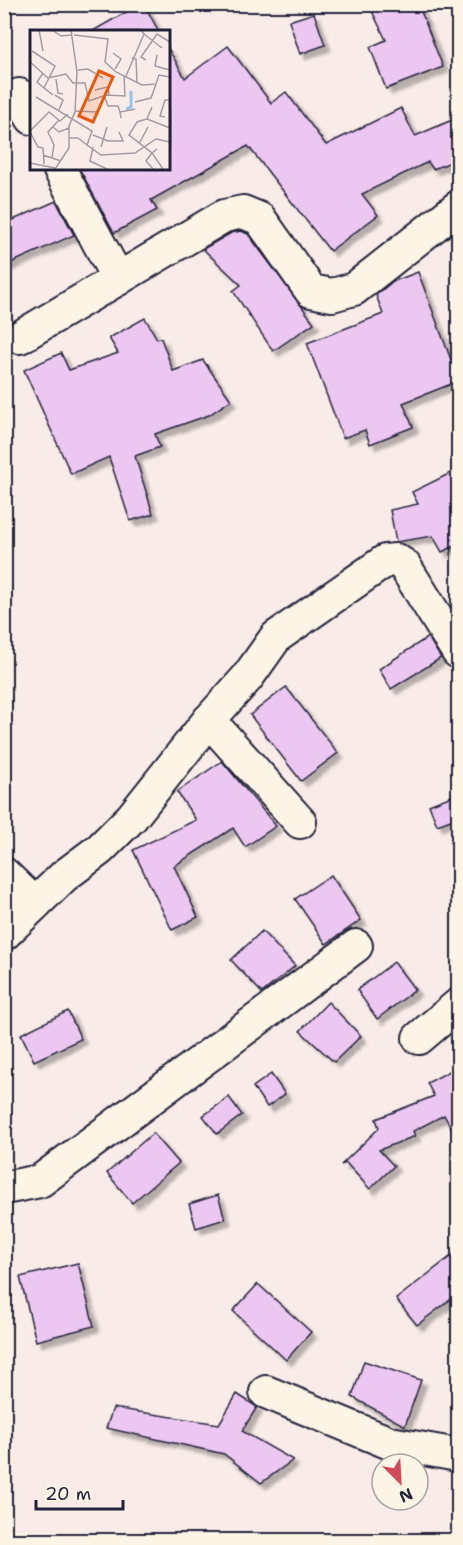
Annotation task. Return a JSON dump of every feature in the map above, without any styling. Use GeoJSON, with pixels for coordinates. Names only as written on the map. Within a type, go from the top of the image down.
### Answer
{"type":"FeatureCollection","features":[{"type":"Feature","properties":{"kind":"street"},"geometry":{"type":"LineString","coordinates":[[60,170],[118,279]]}},
{"type":"Feature","properties":{"kind":"street"},"geometry":{"type":"LineString","coordinates":[[20,337],[224,216],[243,212],[260,219],[311,291],[321,295],[343,294],[354,289],[459,207]]}},
{"type":"Feature","properties":{"kind":"street"},"geometry":{"type":"LineString","coordinates":[[4,934],[64,876],[100,849],[132,817],[209,720],[247,678],[276,637],[385,561],[396,560],[404,565],[459,652]]}},
{"type":"Feature","properties":{"kind":"street"},"geometry":{"type":"LineString","coordinates":[[209,720],[300,822]]}},
{"type":"Feature","properties":{"kind":"street"},"geometry":{"type":"LineString","coordinates":[[4,874],[35,904]]}},
{"type":"Feature","properties":{"kind":"street"},"geometry":{"type":"LineString","coordinates":[[4,1188],[40,1180],[356,946]]}},
{"type":"Feature","properties":{"kind":"street"},"geometry":{"type":"LineString","coordinates":[[419,1038],[459,1005]]}},
{"type":"Feature","properties":{"kind":"street"},"geometry":{"type":"LineString","coordinates":[[266,1392],[390,1443],[459,1455]]}},
{"type":"Feature","properties":{"kind":"building"},"geometry":{"type":"Polygon","coordinates":[[[140,4],[144,4],[158,30],[94,30],[140,4]]]}},
{"type":"Feature","properties":{"kind":"building"},"geometry":{"type":"Polygon","coordinates":[[[386,4],[418,4],[443,67],[386,89],[370,47],[386,40],[372,11],[386,4]]]}},
{"type":"Feature","properties":{"kind":"building"},"geometry":{"type":"Polygon","coordinates":[[[314,13],[325,45],[300,54],[289,21],[314,13]]]}},
{"type":"Feature","properties":{"kind":"building"},"geometry":{"type":"Polygon","coordinates":[[[228,46],[271,103],[286,92],[326,145],[401,108],[415,136],[459,117],[459,159],[433,169],[428,162],[362,194],[378,215],[330,251],[248,146],[151,200],[157,210],[114,233],[80,170],[170,170],[170,52],[185,78],[228,46]]]}},
{"type":"Feature","properties":{"kind":"building"},"geometry":{"type":"Polygon","coordinates":[[[56,201],[74,235],[4,266],[4,224],[56,201]]]}},
{"type":"Feature","properties":{"kind":"building"},"geometry":{"type":"Polygon","coordinates":[[[241,231],[248,234],[314,323],[273,351],[233,291],[241,285],[203,249],[231,233],[241,231]]]}},
{"type":"Feature","properties":{"kind":"building"},"geometry":{"type":"Polygon","coordinates":[[[418,272],[459,381],[403,403],[413,427],[370,444],[365,430],[343,438],[307,343],[383,314],[376,295],[392,282],[418,272]]]}},
{"type":"Feature","properties":{"kind":"building"},"geometry":{"type":"Polygon","coordinates":[[[145,318],[157,339],[161,338],[173,371],[203,360],[231,400],[209,415],[155,434],[160,447],[135,456],[153,514],[130,521],[109,457],[71,474],[24,370],[61,353],[69,370],[118,353],[109,338],[145,318]]]}},
{"type":"Feature","properties":{"kind":"building"},"geometry":{"type":"Polygon","coordinates":[[[459,469],[459,544],[442,552],[433,536],[396,542],[390,510],[418,504],[412,492],[459,469]]]}},
{"type":"Feature","properties":{"kind":"building"},"geometry":{"type":"Polygon","coordinates":[[[428,637],[441,658],[391,689],[379,669],[428,637]]]}},
{"type":"Feature","properties":{"kind":"building"},"geometry":{"type":"Polygon","coordinates":[[[286,687],[338,753],[301,781],[250,715],[286,687]]]}},
{"type":"Feature","properties":{"kind":"building"},"geometry":{"type":"Polygon","coordinates":[[[222,761],[276,826],[245,847],[233,828],[174,866],[198,917],[172,930],[133,850],[196,820],[177,792],[222,761]]]}},
{"type":"Feature","properties":{"kind":"building"},"geometry":{"type":"Polygon","coordinates":[[[459,793],[459,817],[437,825],[429,805],[459,793]]]}},
{"type":"Feature","properties":{"kind":"building"},"geometry":{"type":"Polygon","coordinates":[[[331,875],[361,920],[326,944],[295,899],[331,875]]]}},
{"type":"Feature","properties":{"kind":"building"},"geometry":{"type":"Polygon","coordinates":[[[262,931],[295,966],[262,993],[231,960],[262,931]]]}},
{"type":"Feature","properties":{"kind":"building"},"geometry":{"type":"Polygon","coordinates":[[[394,962],[415,990],[377,1019],[357,990],[394,962]]]}},
{"type":"Feature","properties":{"kind":"building"},"geometry":{"type":"Polygon","coordinates":[[[328,1002],[361,1036],[334,1062],[300,1031],[328,1002]]]}},
{"type":"Feature","properties":{"kind":"building"},"geometry":{"type":"Polygon","coordinates":[[[68,1011],[81,1039],[34,1061],[21,1034],[68,1011]]]}},
{"type":"Feature","properties":{"kind":"building"},"geometry":{"type":"Polygon","coordinates":[[[459,1066],[459,1142],[444,1115],[413,1131],[415,1136],[379,1150],[394,1166],[370,1189],[346,1163],[341,1165],[379,1128],[376,1119],[434,1096],[427,1083],[459,1066]]]}},
{"type":"Feature","properties":{"kind":"building"},"geometry":{"type":"Polygon","coordinates":[[[271,1074],[285,1094],[267,1107],[253,1087],[271,1074]]]}},
{"type":"Feature","properties":{"kind":"building"},"geometry":{"type":"Polygon","coordinates":[[[229,1097],[242,1115],[217,1134],[203,1116],[229,1097]]]}},
{"type":"Feature","properties":{"kind":"building"},"geometry":{"type":"Polygon","coordinates":[[[153,1133],[179,1163],[132,1203],[107,1173],[153,1133]]]}},
{"type":"Feature","properties":{"kind":"building"},"geometry":{"type":"Polygon","coordinates":[[[218,1195],[225,1219],[196,1228],[189,1204],[218,1195]]]}},
{"type":"Feature","properties":{"kind":"building"},"geometry":{"type":"Polygon","coordinates":[[[459,1250],[459,1293],[417,1325],[396,1299],[459,1250]]]}},
{"type":"Feature","properties":{"kind":"building"},"geometry":{"type":"Polygon","coordinates":[[[78,1263],[94,1326],[36,1341],[20,1277],[78,1263]]]}},
{"type":"Feature","properties":{"kind":"building"},"geometry":{"type":"Polygon","coordinates":[[[258,1284],[311,1332],[286,1360],[233,1311],[258,1284]]]}},
{"type":"Feature","properties":{"kind":"building"},"geometry":{"type":"Polygon","coordinates":[[[364,1361],[421,1380],[405,1426],[352,1397],[364,1361]]]}},
{"type":"Feature","properties":{"kind":"building"},"geometry":{"type":"Polygon","coordinates":[[[237,1394],[257,1407],[242,1431],[293,1460],[261,1483],[224,1454],[106,1428],[113,1408],[219,1424],[237,1394]]]}}]}
